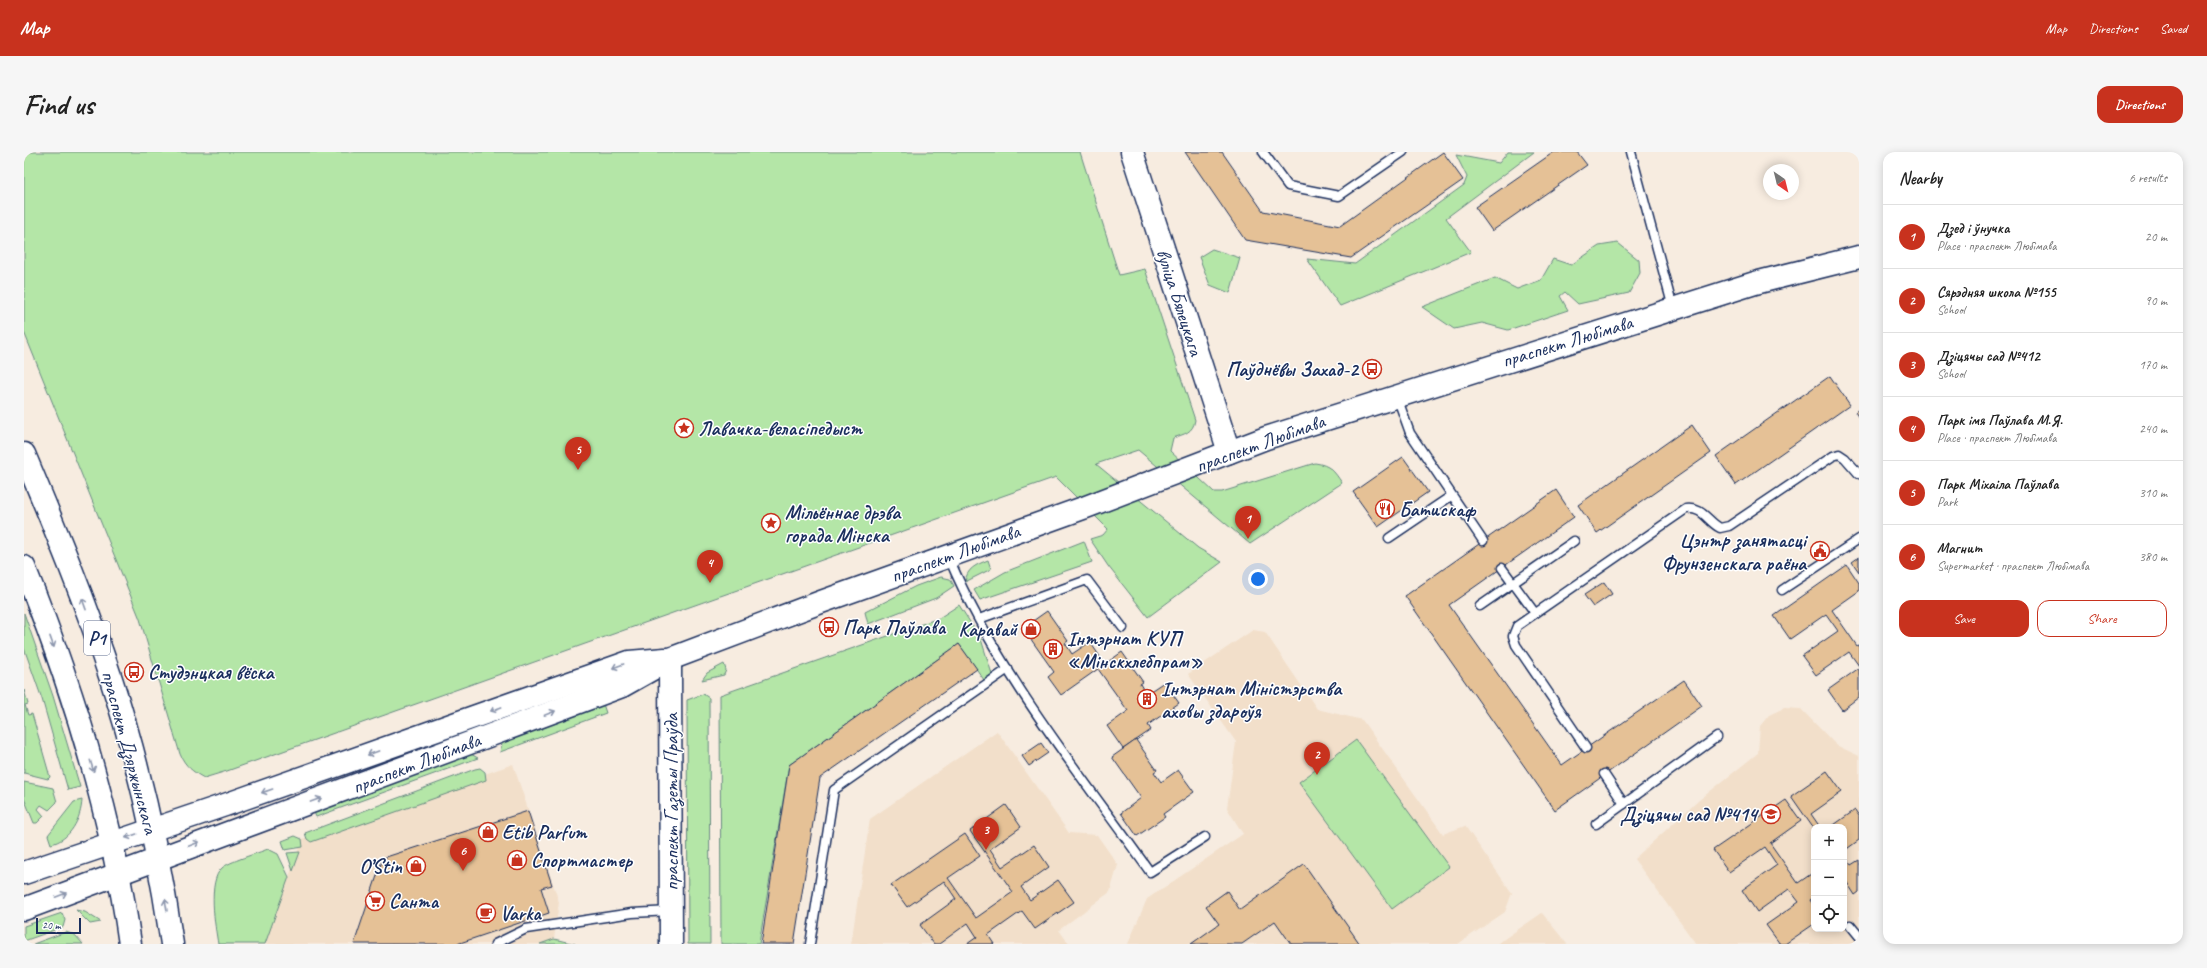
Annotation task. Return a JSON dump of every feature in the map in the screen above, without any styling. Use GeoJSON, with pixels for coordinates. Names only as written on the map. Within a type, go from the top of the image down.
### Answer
{"type":"FeatureCollection","features":[{"type":"Feature","properties":{"kind":"main road","name":"вуліца Бялецкага"},"geometry":{"type":"LineString","coordinates":[[1132,152],[1230,452]]}},
{"type":"Feature","properties":{"kind":"main road","name":"праспект Любімава"},"geometry":{"type":"LineString","coordinates":[[24,908],[622,686],[670,659],[948,555],[1086,507],[1230,452],[1396,395],[1673,308],[1774,277],[1859,257]]}},
{"type":"Feature","properties":{"kind":"main road","name":"праспект Дзяржынскага"},"geometry":{"type":"LineString","coordinates":[[24,454],[76,579],[112,680],[152,829],[172,944]]}},
{"type":"Feature","properties":{"kind":"main road","name":"праспект Дзяржынскага"},"geometry":{"type":"LineString","coordinates":[[24,567],[69,688],[100,793],[118,874],[130,944]]}},
{"type":"Feature","properties":{"kind":"main road","name":"праспект Любімава"},"geometry":{"type":"LineString","coordinates":[[24,873],[328,769],[629,662],[670,659]]}},
{"type":"Feature","properties":{"kind":"main road","name":"праспект Газеты Праўда"},"geometry":{"type":"LineString","coordinates":[[670,659],[672,944]]}},
{"type":"Feature","properties":{"kind":"lane"},"geometry":{"type":"LineString","coordinates":[[1263,152],[1288,186],[1339,196],[1404,152]]}},
{"type":"Feature","properties":{"kind":"lane"},"geometry":{"type":"LineString","coordinates":[[1631,152],[1673,308]]}},
{"type":"Feature","properties":{"kind":"lane"},"geometry":{"type":"LineString","coordinates":[[1396,395],[1410,433],[1483,541]]}},
{"type":"Feature","properties":{"kind":"lane"},"geometry":{"type":"LineString","coordinates":[[1586,748],[1516,645],[1513,636],[1517,626],[1686,508],[1695,508],[1702,511],[1712,524],[1720,528],[1729,526],[1833,456],[1839,454],[1845,458],[1859,474]]}},
{"type":"Feature","properties":{"kind":"lane"},"geometry":{"type":"LineString","coordinates":[[1389,538],[1452,496]]}},
{"type":"Feature","properties":{"kind":"lane"},"geometry":{"type":"LineString","coordinates":[[1782,590],[1859,539]]}},
{"type":"Feature","properties":{"kind":"lane"},"geometry":{"type":"LineString","coordinates":[[1480,606],[1574,541]]}},
{"type":"Feature","properties":{"kind":"lane"},"geometry":{"type":"LineString","coordinates":[[948,555],[962,588],[979,619],[1033,709],[1150,872],[1205,837]]}},
{"type":"Feature","properties":{"kind":"lane"},"geometry":{"type":"LineString","coordinates":[[1502,568],[1534,613]]}},
{"type":"Feature","properties":{"kind":"lane"},"geometry":{"type":"LineString","coordinates":[[979,619],[1087,580],[1123,628]]}},
{"type":"Feature","properties":{"kind":"lane"},"geometry":{"type":"LineString","coordinates":[[810,944],[834,790],[1008,669]]}},
{"type":"Feature","properties":{"kind":"lane"},"geometry":{"type":"LineString","coordinates":[[1596,824],[1717,737]]}},
{"type":"Feature","properties":{"kind":"lane"},"geometry":{"type":"LineString","coordinates":[[1604,774],[1624,804]]}},
{"type":"Feature","properties":{"kind":"lane"},"geometry":{"type":"LineString","coordinates":[[495,944],[526,929],[632,913],[671,911]]}},
{"type":"Feature","properties":{"kind":"lane"},"geometry":{"type":"LineString","coordinates":[[1850,924],[1859,936]]}},
{"type":"Feature","properties":{"kind":"shaded area"},"geometry":{"type":"Polygon","coordinates":[[[1253,630],[1265,632],[1317,709],[1362,720],[1443,834],[1465,826],[1512,893],[1505,912],[1458,944],[1128,944],[1147,899],[1243,834],[1227,808],[1236,742],[1188,674],[1253,630]]]}},
{"type":"Feature","properties":{"kind":"shaded area","name":"Дзіцячы сад №414"},"geometry":{"type":"Polygon","coordinates":[[[1784,708],[1801,709],[1836,745],[1859,756],[1859,944],[1696,944],[1634,859],[1698,801],[1758,753],[1760,726],[1769,715],[1784,708]]]}},
{"type":"Feature","properties":{"kind":"shaded area"},"geometry":{"type":"Polygon","coordinates":[[[997,731],[1069,833],[1097,835],[1118,865],[1110,892],[1059,930],[1069,944],[851,944],[870,819],[997,731]]]}},
{"type":"Feature","properties":{"kind":"shaded area"},"geometry":{"type":"Polygon","coordinates":[[[513,764],[559,902],[554,939],[540,944],[263,944],[302,839],[513,764]]]}},
{"type":"Feature","properties":{"kind":"shaded area"},"geometry":{"type":"Polygon","coordinates":[[[1542,913],[1567,944],[1497,944],[1542,913]]]}},
{"type":"Feature","properties":{"kind":"green space"},"geometry":{"type":"Polygon","coordinates":[[[24,152],[1080,152],[1119,275],[1145,269],[1195,420],[1190,430],[1173,438],[1170,451],[1214,492],[1222,492],[1315,463],[1324,465],[1331,469],[1342,483],[1250,544],[1138,450],[1096,464],[1198,548],[1222,562],[1148,617],[1108,566],[1090,539],[1103,535],[1108,529],[1056,477],[204,778],[184,762],[180,754],[140,619],[24,332],[24,152]]]}},
{"type":"Feature","properties":{"kind":"green space"},"geometry":{"type":"Polygon","coordinates":[[[1508,152],[1534,152],[1446,218],[1471,252],[1340,306],[1307,259],[1355,264],[1464,185],[1467,177],[1456,155],[1499,163],[1508,152]]]}},
{"type":"Feature","properties":{"kind":"green space"},"geometry":{"type":"Polygon","coordinates":[[[1618,243],[1639,260],[1640,273],[1629,293],[1578,304],[1565,292],[1560,296],[1568,310],[1508,330],[1482,323],[1454,329],[1422,307],[1495,278],[1517,289],[1541,280],[1553,259],[1571,265],[1599,246],[1618,243]]]}},
{"type":"Feature","properties":{"kind":"green space"},"geometry":{"type":"Polygon","coordinates":[[[1212,249],[1240,258],[1230,293],[1210,285],[1199,257],[1212,249]]]}},
{"type":"Feature","properties":{"kind":"green space"},"geometry":{"type":"Polygon","coordinates":[[[1084,541],[1092,562],[980,600],[974,590],[1005,572],[1084,541]]]}},
{"type":"Feature","properties":{"kind":"green space"},"geometry":{"type":"Polygon","coordinates":[[[988,560],[991,569],[965,582],[970,570],[976,565],[988,560]]]}},
{"type":"Feature","properties":{"kind":"green space"},"geometry":{"type":"Polygon","coordinates":[[[941,577],[950,579],[954,586],[936,598],[868,624],[865,612],[916,586],[941,577]]]}},
{"type":"Feature","properties":{"kind":"green space"},"geometry":{"type":"Polygon","coordinates":[[[959,605],[981,639],[992,674],[984,680],[959,644],[789,765],[759,944],[721,944],[720,695],[939,618],[959,605]]]}},
{"type":"Feature","properties":{"kind":"green space"},"geometry":{"type":"Polygon","coordinates":[[[24,613],[53,696],[80,787],[68,790],[42,699],[24,648],[24,613]]]}},
{"type":"Feature","properties":{"kind":"green space"},"geometry":{"type":"Polygon","coordinates":[[[724,664],[726,670],[724,675],[702,680],[707,673],[724,664]]]}},
{"type":"Feature","properties":{"kind":"green space"},"geometry":{"type":"Polygon","coordinates":[[[24,690],[28,704],[25,705],[28,715],[32,714],[50,777],[48,779],[24,773],[24,690]]]}},
{"type":"Feature","properties":{"kind":"green space"},"geometry":{"type":"Polygon","coordinates":[[[703,694],[709,698],[710,944],[688,944],[687,700],[703,694]]]}},
{"type":"Feature","properties":{"kind":"green space"},"geometry":{"type":"Polygon","coordinates":[[[603,704],[606,713],[500,752],[503,740],[603,704]]]}},
{"type":"Feature","properties":{"kind":"green space"},"geometry":{"type":"Polygon","coordinates":[[[1356,740],[1449,867],[1392,909],[1299,782],[1356,740]]]}},
{"type":"Feature","properties":{"kind":"green space"},"geometry":{"type":"Polygon","coordinates":[[[467,752],[478,758],[316,817],[313,810],[467,752]]]}},
{"type":"Feature","properties":{"kind":"green space"},"geometry":{"type":"Polygon","coordinates":[[[480,768],[485,772],[486,780],[311,842],[307,839],[305,833],[480,768]]]}},
{"type":"Feature","properties":{"kind":"green space"},"geometry":{"type":"Polygon","coordinates":[[[24,782],[53,788],[57,802],[49,810],[41,805],[38,809],[44,816],[37,823],[34,823],[24,798],[24,782]]]}},
{"type":"Feature","properties":{"kind":"green space"},"geometry":{"type":"Polygon","coordinates":[[[82,800],[77,821],[73,828],[64,838],[51,844],[48,835],[74,802],[82,800]]]}},
{"type":"Feature","properties":{"kind":"green space"},"geometry":{"type":"Polygon","coordinates":[[[295,836],[302,839],[303,847],[285,850],[282,841],[295,836]]]}},
{"type":"Feature","properties":{"kind":"green space"},"geometry":{"type":"Polygon","coordinates":[[[268,849],[278,854],[289,877],[265,944],[218,944],[213,904],[213,893],[217,874],[222,868],[230,863],[268,849]]]}},
{"type":"Feature","properties":{"kind":"green space"},"geometry":{"type":"Polygon","coordinates":[[[300,852],[293,871],[287,853],[300,852]]]}},
{"type":"Feature","properties":{"kind":"green space"},"geometry":{"type":"Polygon","coordinates":[[[76,910],[85,912],[101,922],[90,924],[76,910]]]}},
{"type":"Feature","properties":{"kind":"green space"},"geometry":{"type":"Polygon","coordinates":[[[62,913],[65,920],[63,927],[24,941],[24,926],[62,913]]]}},
{"type":"Feature","properties":{"kind":"green space"},"geometry":{"type":"Polygon","coordinates":[[[66,932],[75,935],[83,944],[33,944],[66,932]]]}},
{"type":"Feature","properties":{"kind":"green space"},"geometry":{"type":"Polygon","coordinates":[[[554,939],[575,944],[540,944],[554,939]]]}},
{"type":"Feature","properties":{"kind":"building"},"geometry":{"type":"Polygon","coordinates":[[[1185,152],[1222,152],[1263,211],[1340,226],[1443,152],[1463,180],[1351,258],[1245,240],[1185,152]]]}},
{"type":"Feature","properties":{"kind":"building"},"geometry":{"type":"Polygon","coordinates":[[[1554,152],[1577,152],[1587,165],[1492,231],[1475,207],[1554,152]]]}},
{"type":"Feature","properties":{"kind":"building"},"geometry":{"type":"Polygon","coordinates":[[[1830,376],[1850,405],[1736,485],[1716,456],[1830,376]]]}},
{"type":"Feature","properties":{"kind":"building"},"geometry":{"type":"Polygon","coordinates":[[[1859,409],[1859,418],[1855,412],[1859,409]]]}},
{"type":"Feature","properties":{"kind":"building"},"geometry":{"type":"Polygon","coordinates":[[[1692,425],[1711,453],[1597,533],[1578,505],[1692,425]]]}},
{"type":"Feature","properties":{"kind":"building","name":"Батискаф"},"geometry":{"type":"Polygon","coordinates":[[[1403,457],[1428,492],[1378,527],[1353,492],[1403,457]]]}},
{"type":"Feature","properties":{"kind":"building"},"geometry":{"type":"Polygon","coordinates":[[[1556,490],[1574,517],[1449,605],[1562,765],[1684,680],[1702,706],[1555,810],[1405,596],[1556,490]]]}},
{"type":"Feature","properties":{"kind":"building"},"geometry":{"type":"Polygon","coordinates":[[[1859,557],[1859,572],[1852,562],[1859,557]]]}},
{"type":"Feature","properties":{"kind":"building"},"geometry":{"type":"Polygon","coordinates":[[[1847,565],[1859,583],[1859,591],[1832,610],[1857,646],[1859,645],[1859,666],[1849,652],[1816,675],[1802,656],[1838,631],[1826,614],[1790,639],[1774,616],[1847,565]]]}},
{"type":"Feature","properties":{"kind":"building"},"geometry":{"type":"Polygon","coordinates":[[[1604,582],[1612,594],[1593,607],[1584,595],[1604,582]]]}},
{"type":"Feature","properties":{"kind":"building","name":"Інтэрнат КУП «Мінскхлебпрам»"},"geometry":{"type":"Polygon","coordinates":[[[1047,611],[1068,641],[1065,643],[1072,654],[1090,642],[1105,664],[1061,695],[1048,677],[1054,672],[1023,628],[1047,611]]]}},
{"type":"Feature","properties":{"kind":"building"},"geometry":{"type":"Polygon","coordinates":[[[959,644],[977,669],[820,778],[794,944],[761,944],[789,765],[959,644]]]}},
{"type":"Feature","properties":{"kind":"building","name":"Інтэрнат Міністэрства аховы здароўя"},"geometry":{"type":"Polygon","coordinates":[[[1122,652],[1143,682],[1140,684],[1146,694],[1164,682],[1179,703],[1148,725],[1151,730],[1123,749],[1107,726],[1128,711],[1098,669],[1122,652]]]}},
{"type":"Feature","properties":{"kind":"building"},"geometry":{"type":"Polygon","coordinates":[[[1859,668],[1859,697],[1842,710],[1828,690],[1859,668]]]}},
{"type":"Feature","properties":{"kind":"building"},"geometry":{"type":"Polygon","coordinates":[[[1136,740],[1157,770],[1154,772],[1161,782],[1178,770],[1194,792],[1163,814],[1165,817],[1137,836],[1121,813],[1141,798],[1112,757],[1136,740]]]}},
{"type":"Feature","properties":{"kind":"building"},"geometry":{"type":"Polygon","coordinates":[[[1041,743],[1048,753],[1029,766],[1022,756],[1041,743]]]}},
{"type":"Feature","properties":{"kind":"building"},"geometry":{"type":"Polygon","coordinates":[[[1827,771],[1842,792],[1811,814],[1818,824],[1811,825],[1791,796],[1827,771]]]}},
{"type":"Feature","properties":{"kind":"building"},"geometry":{"type":"Polygon","coordinates":[[[1786,800],[1801,821],[1770,843],[1798,883],[1811,874],[1811,926],[1785,944],[1780,944],[1766,925],[1799,902],[1789,889],[1757,912],[1742,890],[1777,865],[1765,847],[1729,872],[1713,850],[1786,800]]]}},
{"type":"Feature","properties":{"kind":"building"},"geometry":{"type":"Polygon","coordinates":[[[1006,805],[1021,827],[990,849],[1002,867],[1034,845],[1049,867],[1021,887],[1030,900],[1058,880],[1074,902],[1035,929],[1022,911],[988,935],[994,944],[967,944],[977,937],[968,923],[939,944],[934,944],[920,925],[956,899],[944,881],[907,907],[891,885],[965,834],[980,856],[948,878],[976,918],[1013,892],[970,831],[1006,805]]]}},
{"type":"Feature","properties":{"kind":"building"},"geometry":{"type":"Polygon","coordinates":[[[1855,810],[1859,816],[1859,840],[1847,849],[1847,824],[1835,824],[1855,810]]]}},
{"type":"Feature","properties":{"kind":"building"},"geometry":{"type":"Polygon","coordinates":[[[528,811],[552,885],[541,888],[549,913],[457,944],[354,944],[383,858],[528,811]]]}},
{"type":"Feature","properties":{"kind":"building"},"geometry":{"type":"Polygon","coordinates":[[[1847,859],[1851,865],[1859,860],[1859,892],[1855,895],[1847,883],[1847,859]]]}},
{"type":"Feature","properties":{"kind":"building"},"geometry":{"type":"Polygon","coordinates":[[[1304,864],[1360,944],[1291,944],[1275,921],[1242,944],[1191,944],[1219,924],[1206,906],[1227,891],[1240,910],[1304,864]]]}},
{"type":"Feature","properties":{"kind":"place","name":"Паўднёвы Захад-2"},"geometry":{"type":"Point","coordinates":[1372,369]}},
{"type":"Feature","properties":{"kind":"place","name":"Лавачка-веласіпедыст"},"geometry":{"type":"Point","coordinates":[684,428]}},
{"type":"Feature","properties":{"kind":"place","name":"Парк Міхаіла Паўлава"},"geometry":{"type":"Point","coordinates":[578,470]}},
{"type":"Feature","properties":{"kind":"place","name":"Батискаф"},"geometry":{"type":"Point","coordinates":[1385,509]}},
{"type":"Feature","properties":{"kind":"place","name":"Мільённае дрэва горада Мінска"},"geometry":{"type":"Point","coordinates":[771,523]}},
{"type":"Feature","properties":{"kind":"place","name":"Дзед і ўнучка"},"geometry":{"type":"Point","coordinates":[1248,539]}},
{"type":"Feature","properties":{"kind":"place","name":"Цэнтр занятасці Фрунзенскага раёна"},"geometry":{"type":"Point","coordinates":[1820,551]}},
{"type":"Feature","properties":{"kind":"place","name":"Парк імя Паўлава М.Я."},"geometry":{"type":"Point","coordinates":[710,583]}},
{"type":"Feature","properties":{"kind":"place","name":"Парк Паўлава"},"geometry":{"type":"Point","coordinates":[829,627]}},
{"type":"Feature","properties":{"kind":"place","name":"Каравай"},"geometry":{"type":"Point","coordinates":[1031,629]}},
{"type":"Feature","properties":{"kind":"place","name":"Інтэрнат КУП «Мінскхлебпрам»"},"geometry":{"type":"Point","coordinates":[1053,649]}},
{"type":"Feature","properties":{"kind":"place","name":"Студэнцкая вёска"},"geometry":{"type":"Point","coordinates":[134,672]}},
{"type":"Feature","properties":{"kind":"place","name":"Інтэрнат Міністэрства аховы здароўя"},"geometry":{"type":"Point","coordinates":[1147,699]}},
{"type":"Feature","properties":{"kind":"place","name":"Сярэдняя школа №155"},"geometry":{"type":"Point","coordinates":[1317,775]}},
{"type":"Feature","properties":{"kind":"place","name":"Дзіцячы сад №414"},"geometry":{"type":"Point","coordinates":[1771,814]}},
{"type":"Feature","properties":{"kind":"place","name":"Etib Parfum"},"geometry":{"type":"Point","coordinates":[488,832]}},
{"type":"Feature","properties":{"kind":"place","name":"Дзіцячы сад №412"},"geometry":{"type":"Point","coordinates":[986,850]}},
{"type":"Feature","properties":{"kind":"place","name":"Спортмастер"},"geometry":{"type":"Point","coordinates":[517,860]}},
{"type":"Feature","properties":{"kind":"place","name":"O’Stin"},"geometry":{"type":"Point","coordinates":[416,866]}},
{"type":"Feature","properties":{"kind":"place","name":"Магнит"},"geometry":{"type":"Point","coordinates":[463,871]}},
{"type":"Feature","properties":{"kind":"place","name":"Санта"},"geometry":{"type":"Point","coordinates":[375,901]}},
{"type":"Feature","properties":{"kind":"place","name":"Varka"},"geometry":{"type":"Point","coordinates":[486,913]}}]}
